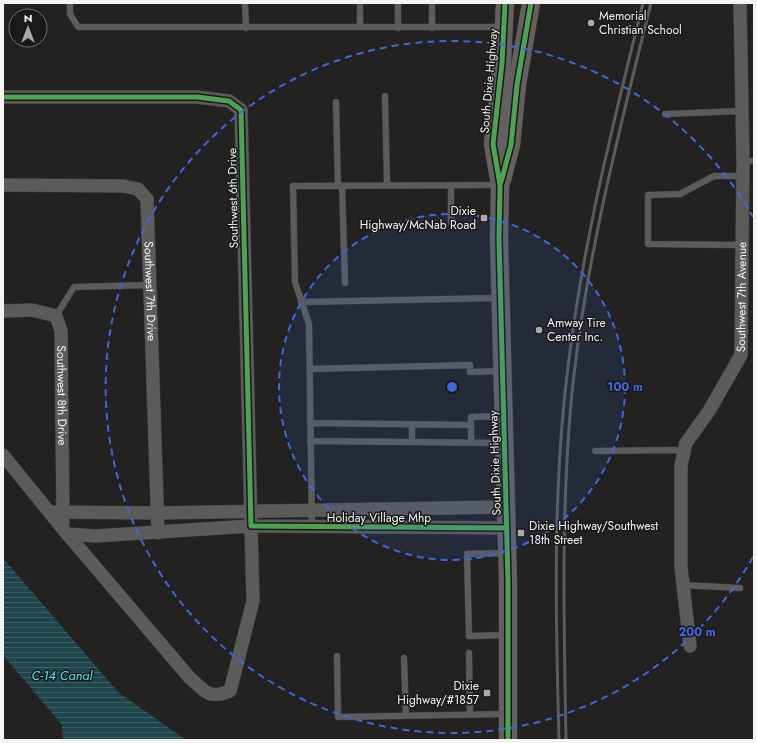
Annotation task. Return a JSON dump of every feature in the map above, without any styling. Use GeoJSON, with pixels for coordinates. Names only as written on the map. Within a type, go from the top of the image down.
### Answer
{"type":"FeatureCollection","features":[{"type":"Feature","properties":{"kind":"main road","name":"South Dixie Highway"},"geometry":{"type":"LineString","coordinates":[[505,3],[493,144],[500,185],[502,371],[507,528],[508,740]]}},
{"type":"Feature","properties":{"kind":"main road","name":"South Dixie Highway"},"geometry":{"type":"LineString","coordinates":[[500,185],[511,145],[517,85],[531,3]]}},
{"type":"Feature","properties":{"kind":"street","name":"Southwest 7th Avenue"},"geometry":{"type":"LineString","coordinates":[[690,646],[682,585],[681,465],[683,452],[741,355],[743,176],[749,161],[742,111],[740,3]]}},
{"type":"Feature","properties":{"kind":"street","name":"Southwest 6th Drive"},"geometry":{"type":"LineString","coordinates":[[3,97],[197,97],[229,101],[241,110],[250,526]]}},
{"type":"Feature","properties":{"kind":"street","name":"Southwest 7th Drive"},"geometry":{"type":"LineString","coordinates":[[3,185],[123,186],[138,189],[147,199],[158,533]]}},
{"type":"Feature","properties":{"kind":"street"},"geometry":{"type":"LineString","coordinates":[[3,311],[32,310],[56,316]]}},
{"type":"Feature","properties":{"kind":"street","name":"Southwest 8th Drive"},"geometry":{"type":"LineString","coordinates":[[56,316],[61,331],[63,513],[65,532]]}},
{"type":"Feature","properties":{"kind":"street"},"geometry":{"type":"LineString","coordinates":[[3,455],[65,532],[189,677],[206,693],[218,696],[230,691],[253,601],[250,526]]}},
{"type":"Feature","properties":{"kind":"street","name":"Holiday Village Mhp"},"geometry":{"type":"LineString","coordinates":[[50,512],[157,513],[506,507]]}},
{"type":"Feature","properties":{"kind":"street","name":"Holiday Village Mhp"},"geometry":{"type":"LineString","coordinates":[[65,532],[95,536],[250,526],[507,528]]}},
{"type":"Feature","properties":{"kind":"lane"},"geometry":{"type":"LineString","coordinates":[[70,3],[70,14],[78,27],[504,28]]}},
{"type":"Feature","properties":{"kind":"lane"},"geometry":{"type":"LineString","coordinates":[[246,3],[246,28]]}},
{"type":"Feature","properties":{"kind":"lane"},"geometry":{"type":"LineString","coordinates":[[360,3],[360,27]]}},
{"type":"Feature","properties":{"kind":"lane"},"geometry":{"type":"LineString","coordinates":[[398,3],[398,28]]}},
{"type":"Feature","properties":{"kind":"lane"},"geometry":{"type":"LineString","coordinates":[[432,3],[432,28]]}},
{"type":"Feature","properties":{"kind":"lane"},"geometry":{"type":"LineString","coordinates":[[385,96],[387,185]]}},
{"type":"Feature","properties":{"kind":"lane"},"geometry":{"type":"LineString","coordinates":[[336,102],[345,283]]}},
{"type":"Feature","properties":{"kind":"lane"},"geometry":{"type":"LineString","coordinates":[[665,114],[742,111]]}},
{"type":"Feature","properties":{"kind":"lane"},"geometry":{"type":"LineString","coordinates":[[742,244],[648,244],[648,195],[680,194],[714,176],[743,176]]}},
{"type":"Feature","properties":{"kind":"lane"},"geometry":{"type":"LineString","coordinates":[[451,185],[451,222]]}},
{"type":"Feature","properties":{"kind":"lane"},"geometry":{"type":"LineString","coordinates":[[312,527],[309,324],[295,282],[294,186],[500,185]]}},
{"type":"Feature","properties":{"kind":"lane"},"geometry":{"type":"LineString","coordinates":[[56,316],[74,287],[150,285]]}},
{"type":"Feature","properties":{"kind":"lane"},"geometry":{"type":"LineString","coordinates":[[301,302],[501,298]]}},
{"type":"Feature","properties":{"kind":"lane"},"geometry":{"type":"LineString","coordinates":[[310,369],[470,365],[470,372],[502,371]]}},
{"type":"Feature","properties":{"kind":"lane"},"geometry":{"type":"LineString","coordinates":[[471,442],[471,417],[503,416]]}},
{"type":"Feature","properties":{"kind":"lane"},"geometry":{"type":"LineString","coordinates":[[310,423],[471,425]]}},
{"type":"Feature","properties":{"kind":"lane"},"geometry":{"type":"LineString","coordinates":[[412,424],[412,442]]}},
{"type":"Feature","properties":{"kind":"lane"},"geometry":{"type":"LineString","coordinates":[[310,441],[504,443]]}},
{"type":"Feature","properties":{"kind":"lane"},"geometry":{"type":"LineString","coordinates":[[595,451],[675,450],[683,452]]}},
{"type":"Feature","properties":{"kind":"lane"},"geometry":{"type":"LineString","coordinates":[[507,552],[467,554],[469,636],[508,635]]}},
{"type":"Feature","properties":{"kind":"lane"},"geometry":{"type":"LineString","coordinates":[[682,585],[740,588]]}},
{"type":"Feature","properties":{"kind":"lane"},"geometry":{"type":"LineString","coordinates":[[469,653],[470,714]]}},
{"type":"Feature","properties":{"kind":"lane"},"geometry":{"type":"LineString","coordinates":[[337,656],[338,717],[508,714]]}},
{"type":"Feature","properties":{"kind":"lane"},"geometry":{"type":"LineString","coordinates":[[404,658],[406,716]]}},
{"type":"Feature","properties":{"kind":"water","name":"C-14 Canal"},"geometry":{"type":"Polygon","coordinates":[[[3,558],[118,692],[186,740],[63,740],[62,725],[3,655],[3,558]]]}},
{"type":"Feature","properties":{"kind":"railway"},"geometry":{"type":"LineString","coordinates":[[559,740],[556,572],[558,487],[564,403],[577,302],[586,251],[607,152],[643,3]]}},
{"type":"Feature","properties":{"kind":"railway"},"geometry":{"type":"LineString","coordinates":[[566,740],[564,529],[571,403],[584,302],[593,251],[626,102],[651,3]]}},
{"type":"Feature","properties":{"kind":"cycle path"},"geometry":{"type":"LineString","coordinates":[[505,3],[502,63],[493,144],[500,185],[499,239],[508,581],[508,740]]}},
{"type":"Feature","properties":{"kind":"cycle path"},"geometry":{"type":"LineString","coordinates":[[501,182],[511,145],[517,85],[531,3]]}},
{"type":"Feature","properties":{"kind":"cycle path"},"geometry":{"type":"LineString","coordinates":[[3,97],[197,97],[229,101],[241,110],[251,526],[507,528]]}},
{"type":"Feature","properties":{"kind":"place","name":"Memorial Christian School"},"geometry":{"type":"Point","coordinates":[591,23]}},
{"type":"Feature","properties":{"kind":"place","name":"Dixie Highway/McNab Road"},"geometry":{"type":"Point","coordinates":[484,218]}},
{"type":"Feature","properties":{"kind":"place","name":"Amway Tire Center Inc."},"geometry":{"type":"Point","coordinates":[539,330]}},
{"type":"Feature","properties":{"kind":"place","name":"Dixie Highway/Southwest 18th Street"},"geometry":{"type":"Point","coordinates":[521,533]}},
{"type":"Feature","properties":{"kind":"place","name":"Dixie Highway/#1857"},"geometry":{"type":"Point","coordinates":[487,693]}}]}
